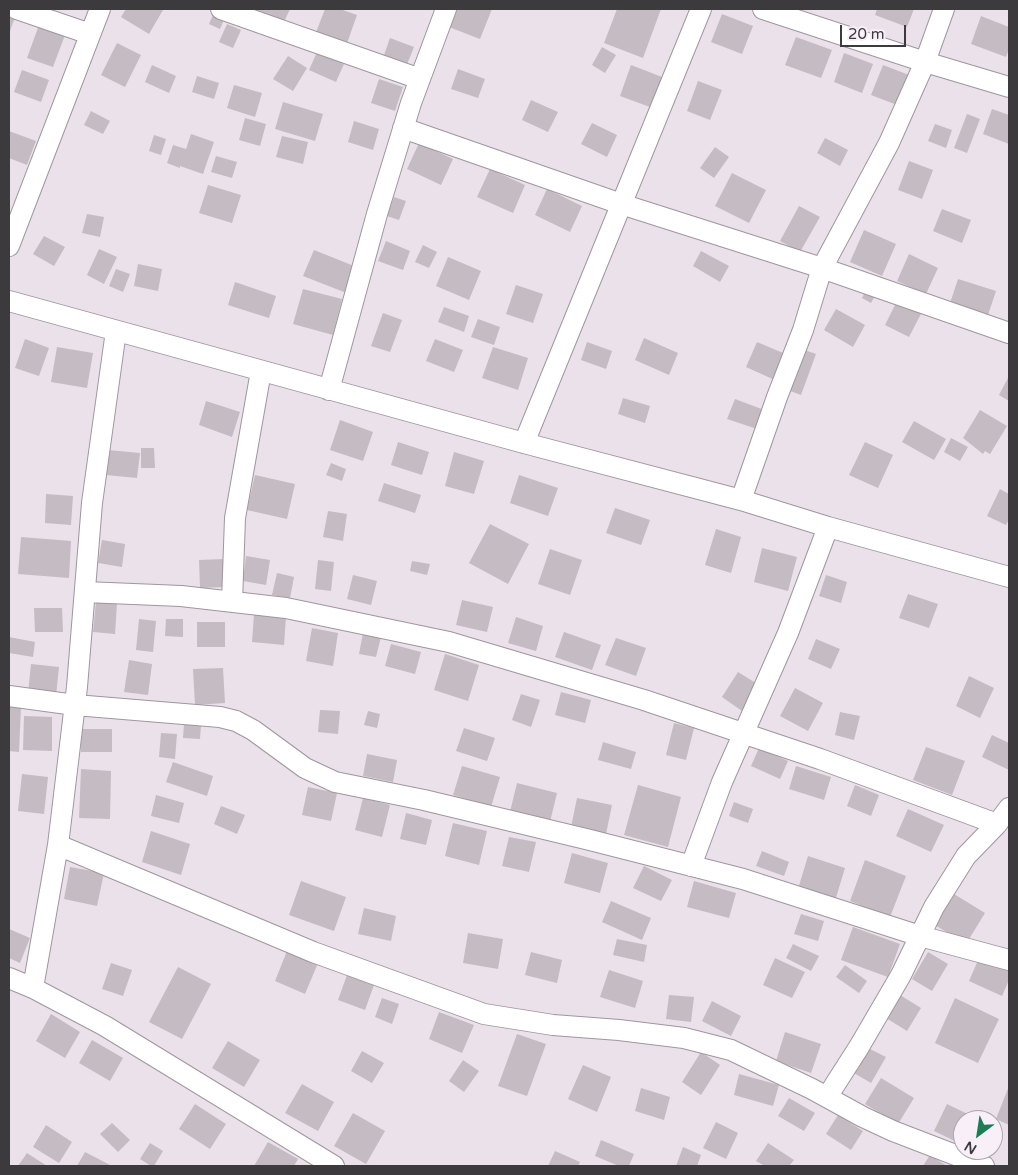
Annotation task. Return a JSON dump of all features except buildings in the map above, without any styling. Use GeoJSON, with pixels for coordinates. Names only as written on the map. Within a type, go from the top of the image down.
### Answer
{"type":"FeatureCollection","features":[{"type":"Feature","properties":{"kind":"street"},"geometry":{"type":"LineString","coordinates":[[17,9],[90,34]]}},
{"type":"Feature","properties":{"kind":"street"},"geometry":{"type":"LineString","coordinates":[[9,246],[100,9]]}},
{"type":"Feature","properties":{"kind":"street"},"geometry":{"type":"LineString","coordinates":[[220,9],[420,79]]}},
{"type":"Feature","properties":{"kind":"street"},"geometry":{"type":"LineString","coordinates":[[329,390],[377,214],[420,79],[446,9]]}},
{"type":"Feature","properties":{"kind":"street"},"geometry":{"type":"LineString","coordinates":[[524,443],[702,9]]}},
{"type":"Feature","properties":{"kind":"street"},"geometry":{"type":"LineString","coordinates":[[763,9],[925,62],[1009,87]]}},
{"type":"Feature","properties":{"kind":"street"},"geometry":{"type":"LineString","coordinates":[[741,500],[803,330],[822,268],[889,143],[925,62],[944,9]]}},
{"type":"Feature","properties":{"kind":"street"},"geometry":{"type":"LineString","coordinates":[[404,128],[621,204],[822,268],[1009,333]]}},
{"type":"Feature","properties":{"kind":"street"},"geometry":{"type":"LineString","coordinates":[[9,301],[329,390],[741,500],[828,527],[1009,577]]}},
{"type":"Feature","properties":{"kind":"street"},"geometry":{"type":"LineString","coordinates":[[33,988],[58,845],[75,705],[92,503],[116,331]]}},
{"type":"Feature","properties":{"kind":"street"},"geometry":{"type":"LineString","coordinates":[[232,602],[235,518],[261,371]]}},
{"type":"Feature","properties":{"kind":"street"},"geometry":{"type":"LineString","coordinates":[[691,866],[722,782],[788,633],[828,527]]}},
{"type":"Feature","properties":{"kind":"street"},"geometry":{"type":"LineString","coordinates":[[85,592],[181,596],[286,608],[448,642],[644,700],[744,733],[997,824]]}},
{"type":"Feature","properties":{"kind":"street"},"geometry":{"type":"LineString","coordinates":[[9,696],[75,705],[220,717],[236,721],[253,730],[305,768],[336,782],[442,804],[743,879],[920,936],[1009,960]]}},
{"type":"Feature","properties":{"kind":"street"},"geometry":{"type":"LineString","coordinates":[[827,1097],[859,1048],[901,976],[934,907],[966,856],[997,824],[1009,808]]}},
{"type":"Feature","properties":{"kind":"street"},"geometry":{"type":"LineString","coordinates":[[58,845],[313,952],[484,1014],[554,1025],[684,1038],[731,1050],[893,1131],[984,1166]]}},
{"type":"Feature","properties":{"kind":"street"},"geometry":{"type":"LineString","coordinates":[[9,978],[33,988],[106,1026],[334,1166]]}}]}
